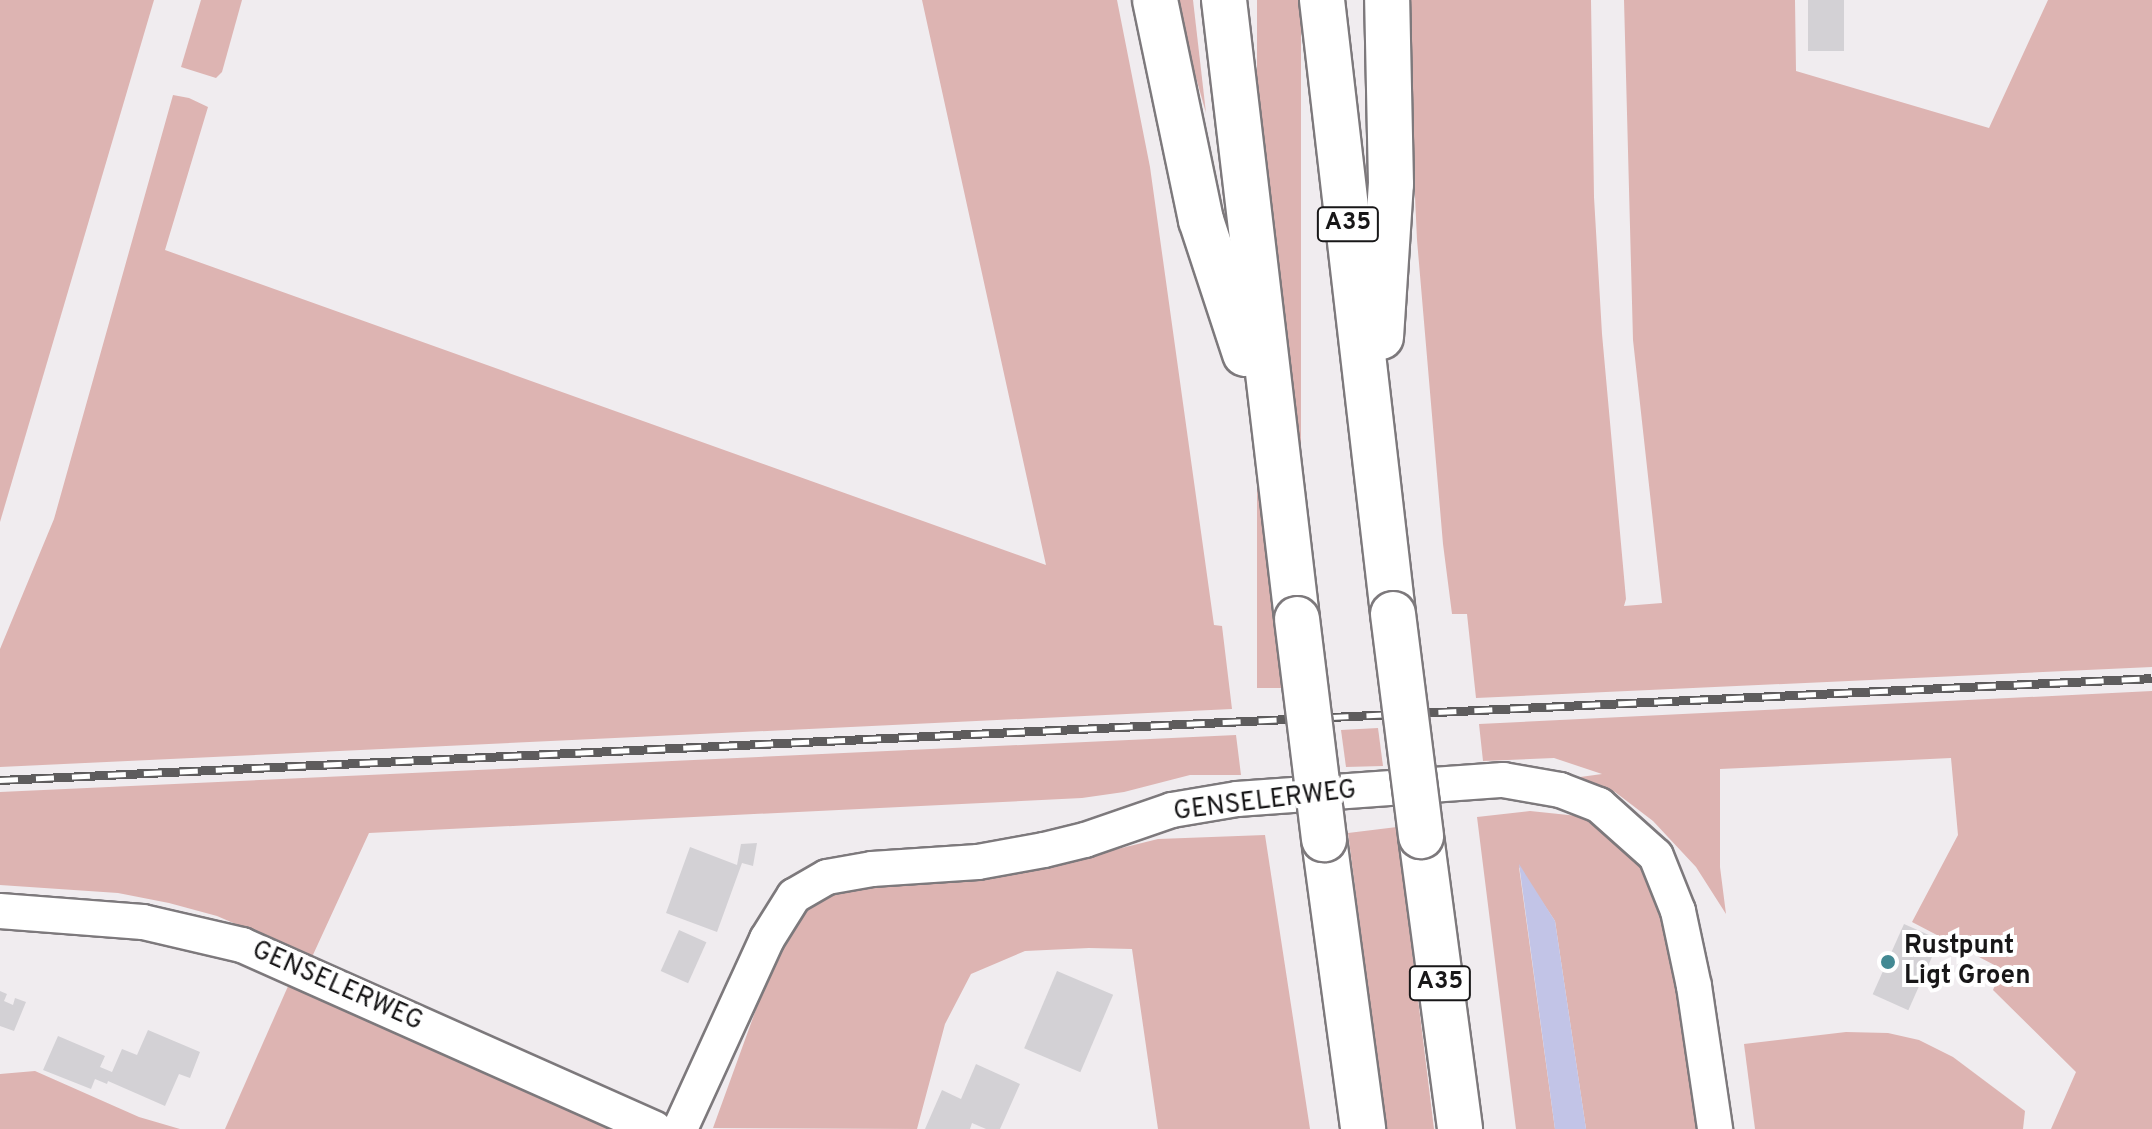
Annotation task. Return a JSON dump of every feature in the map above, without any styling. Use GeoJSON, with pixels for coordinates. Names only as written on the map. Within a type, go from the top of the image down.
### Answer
{"type":"FeatureCollection","features":[{"type":"Feature","properties":{"kind":"highway"},"geometry":{"type":"LineString","coordinates":[[1155,0],[1201,220],[1274,443]]}},
{"type":"Feature","properties":{"kind":"highway"},"geometry":{"type":"LineString","coordinates":[[1224,0],[1274,443],[1363,1129]]}},
{"type":"Feature","properties":{"kind":"highway","name":"A35"},"geometry":{"type":"LineString","coordinates":[[1322,0],[1393,614],[1460,1129]]}},
{"type":"Feature","properties":{"kind":"highway","name":"A35"},"geometry":{"type":"LineString","coordinates":[[1374,447],[1391,184],[1387,0]]}},
{"type":"Feature","properties":{"kind":"street","name":"GENSELERWEG"},"geometry":{"type":"LineString","coordinates":[[680,1129],[767,939],[794,896],[827,877],[872,869],[978,862],[1044,850],[1085,840],[1172,810],[1237,799],[1503,780],[1560,790],[1599,805],[1656,856],[1678,911],[1691,971],[1715,1129]]}},
{"type":"Feature","properties":{"kind":"street","name":"GENSELERWEG"},"geometry":{"type":"LineString","coordinates":[[0,911],[143,922],[242,945],[655,1129]]}},
{"type":"Feature","properties":{"kind":"shaded area"},"geometry":{"type":"Polygon","coordinates":[[[0,0],[154,0],[0,522],[0,0]]]}},
{"type":"Feature","properties":{"kind":"shaded area"},"geometry":{"type":"Polygon","coordinates":[[[201,0],[242,0],[222,72],[216,78],[181,67],[201,0]]]}},
{"type":"Feature","properties":{"kind":"shaded area"},"geometry":{"type":"Polygon","coordinates":[[[922,0],[1117,0],[1150,167],[1214,625],[1222,626],[1232,709],[0,767],[0,649],[54,519],[173,95],[208,107],[165,250],[1046,565],[922,0]]]}},
{"type":"Feature","properties":{"kind":"shaded area"},"geometry":{"type":"Polygon","coordinates":[[[1174,0],[1193,0],[1206,113],[1174,0]]]}},
{"type":"Feature","properties":{"kind":"shaded area"},"geometry":{"type":"Polygon","coordinates":[[[1257,0],[1301,0],[1301,688],[1257,688],[1257,0]]]}},
{"type":"Feature","properties":{"kind":"shaded area"},"geometry":{"type":"Polygon","coordinates":[[[1406,0],[1591,0],[1594,197],[1602,334],[1626,599],[1624,606],[1662,603],[1633,340],[1624,0],[1795,0],[1796,71],[1989,128],[2048,0],[2152,0],[2152,667],[1476,698],[1467,614],[1452,614],[1443,544],[1417,240],[1406,0]]]}},
{"type":"Feature","properties":{"kind":"shaded area"},"geometry":{"type":"Polygon","coordinates":[[[2152,691],[2152,1129],[2051,1129],[2076,1072],[1993,990],[2002,969],[1912,922],[1958,835],[1951,758],[1720,769],[1720,867],[1726,914],[1696,867],[1653,821],[1615,792],[1573,778],[1602,774],[1554,758],[1483,761],[1479,724],[2152,691]]]}},
{"type":"Feature","properties":{"kind":"shaded area"},"geometry":{"type":"Polygon","coordinates":[[[1378,728],[1383,766],[1346,767],[1341,730],[1378,728]]]}},
{"type":"Feature","properties":{"kind":"shaded area"},"geometry":{"type":"Polygon","coordinates":[[[1236,735],[1241,775],[1190,775],[1124,792],[1082,798],[369,833],[312,957],[217,916],[169,903],[118,893],[0,885],[0,792],[1236,735]]]}},
{"type":"Feature","properties":{"kind":"shaded area"},"geometry":{"type":"Polygon","coordinates":[[[1530,811],[1578,816],[1611,832],[1641,867],[1657,904],[1679,979],[1701,1129],[1586,1129],[1555,921],[1519,867],[1555,1129],[1516,1129],[1477,817],[1530,811]]]}},
{"type":"Feature","properties":{"kind":"shaded area"},"geometry":{"type":"Polygon","coordinates":[[[1397,827],[1434,1129],[1386,1129],[1348,833],[1397,827]]]}},
{"type":"Feature","properties":{"kind":"shaded area"},"geometry":{"type":"Polygon","coordinates":[[[1265,835],[1310,1129],[1158,1129],[1132,949],[1089,948],[1025,951],[971,974],[945,1024],[917,1129],[713,1128],[779,946],[809,902],[835,891],[885,881],[966,878],[1029,871],[1158,839],[1265,835]]]}},
{"type":"Feature","properties":{"kind":"shaded area"},"geometry":{"type":"Polygon","coordinates":[[[289,984],[624,1129],[225,1129],[289,984]]]}},
{"type":"Feature","properties":{"kind":"shaded area"},"geometry":{"type":"Polygon","coordinates":[[[1846,1032],[1888,1033],[1919,1040],[1953,1057],[2025,1111],[2023,1129],[1755,1129],[1744,1044],[1846,1032]]]}},
{"type":"Feature","properties":{"kind":"shaded area"},"geometry":{"type":"Polygon","coordinates":[[[35,1071],[139,1117],[180,1129],[0,1129],[0,1074],[35,1071]]]}},
{"type":"Feature","properties":{"kind":"water"},"geometry":{"type":"Polygon","coordinates":[[[1519,864],[1555,921],[1586,1129],[1555,1129],[1519,864]]]}},
{"type":"Feature","properties":{"kind":"building"},"geometry":{"type":"Polygon","coordinates":[[[1808,0],[1844,0],[1844,51],[1808,51],[1808,0]]]}},
{"type":"Feature","properties":{"kind":"building"},"geometry":{"type":"Polygon","coordinates":[[[757,843],[753,866],[742,863],[717,932],[666,913],[690,847],[737,865],[741,844],[757,843]]]}},
{"type":"Feature","properties":{"kind":"building"},"geometry":{"type":"Polygon","coordinates":[[[1904,924],[1940,940],[1908,1010],[1873,994],[1904,924]]]}},
{"type":"Feature","properties":{"kind":"building"},"geometry":{"type":"Polygon","coordinates":[[[679,930],[706,942],[688,983],[661,971],[679,930]]]}},
{"type":"Feature","properties":{"kind":"building"},"geometry":{"type":"Polygon","coordinates":[[[1057,971],[1113,995],[1080,1072],[1024,1048],[1057,971]]]}},
{"type":"Feature","properties":{"kind":"building"},"geometry":{"type":"Polygon","coordinates":[[[0,991],[7,994],[4,1001],[13,1005],[15,998],[26,1002],[14,1031],[0,1026],[0,991]]]}},
{"type":"Feature","properties":{"kind":"building"},"geometry":{"type":"Polygon","coordinates":[[[148,1030],[200,1052],[190,1078],[179,1074],[165,1106],[108,1081],[107,1084],[95,1079],[91,1089],[43,1070],[58,1036],[105,1056],[100,1067],[112,1072],[122,1049],[137,1055],[148,1030]]]}},
{"type":"Feature","properties":{"kind":"building"},"geometry":{"type":"Polygon","coordinates":[[[976,1064],[1020,1084],[1000,1129],[986,1129],[972,1123],[970,1129],[925,1129],[942,1090],[961,1099],[976,1064]]]}},
{"type":"Feature","properties":{"kind":"railway"},"geometry":{"type":"LineString","coordinates":[[0,780],[2152,678]]}},
{"type":"Feature","properties":{"kind":"place","name":"Rustpunt Ligt Groen"},"geometry":{"type":"Point","coordinates":[1888,962]}}]}
